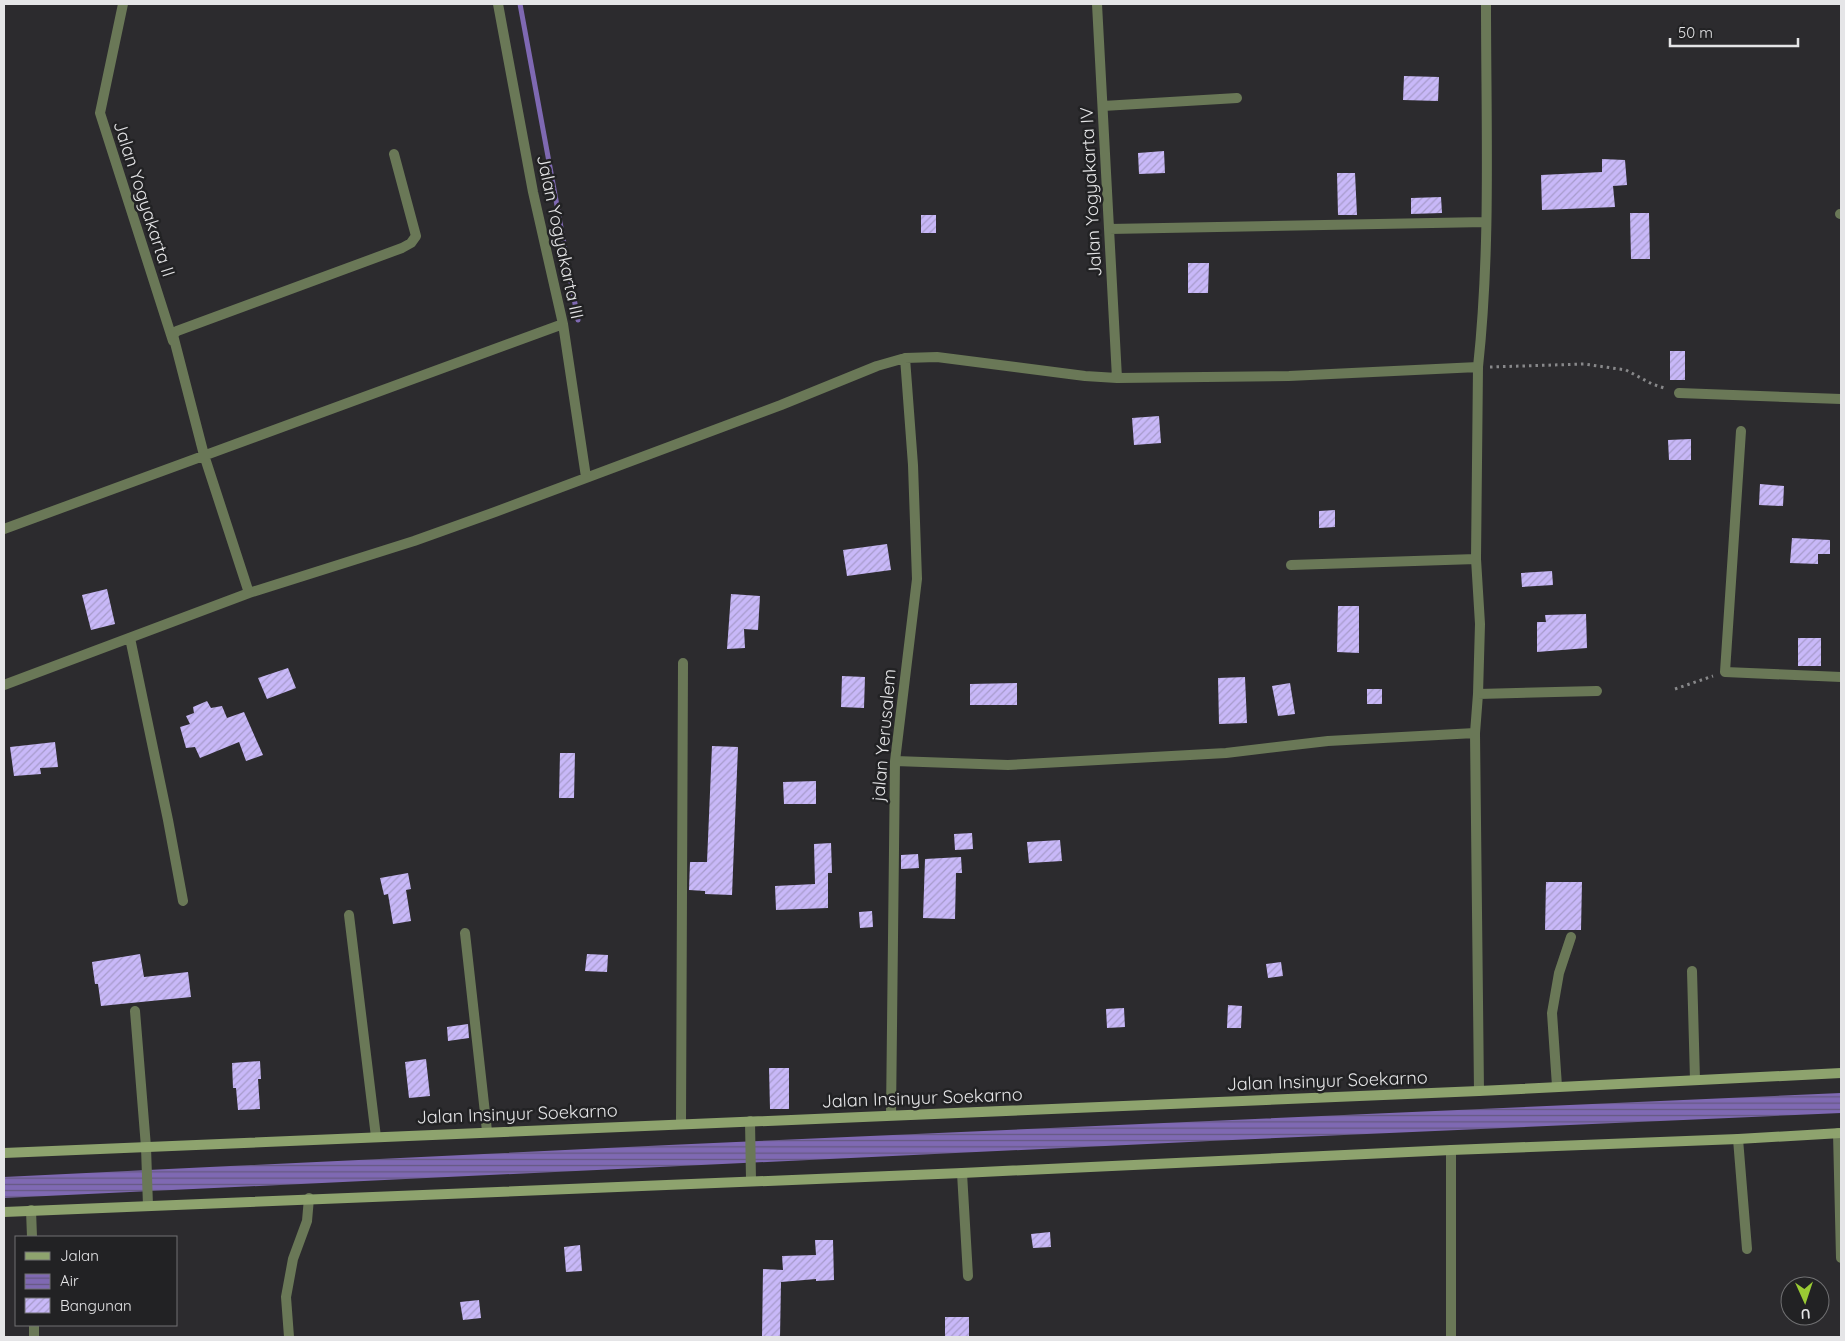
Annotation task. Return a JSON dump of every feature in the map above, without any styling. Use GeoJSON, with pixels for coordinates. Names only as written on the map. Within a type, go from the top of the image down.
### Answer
{"type":"FeatureCollection","features":[{"type":"Feature","properties":{"kind":"street","name":"Jalan Yogyakarta II"},"geometry":{"type":"LineString","coordinates":[[123,4],[100,113],[174,345],[204,455],[249,593]]}},
{"type":"Feature","properties":{"kind":"street","name":"Jalan Yogyakarta III"},"geometry":{"type":"LineString","coordinates":[[498,4],[534,200],[563,324],[586,477]]}},
{"type":"Feature","properties":{"kind":"street","name":"Jalan Yogyakarta IV"},"geometry":{"type":"LineString","coordinates":[[1096,4],[1117,378]]}},
{"type":"Feature","properties":{"kind":"street"},"geometry":{"type":"LineString","coordinates":[[1479,1091],[1475,733],[1480,624],[1476,558],[1478,367],[1481,340],[1486,222],[1486,4]]}},
{"type":"Feature","properties":{"kind":"street"},"geometry":{"type":"LineString","coordinates":[[1103,106],[1237,98]]}},
{"type":"Feature","properties":{"kind":"street"},"geometry":{"type":"LineString","coordinates":[[174,345],[172,335],[178,331],[411,243],[416,236],[394,154]]}},
{"type":"Feature","properties":{"kind":"street"},"geometry":{"type":"LineString","coordinates":[[1109,229],[1486,222]]}},
{"type":"Feature","properties":{"kind":"street"},"geometry":{"type":"LineString","coordinates":[[4,529],[563,324]]}},
{"type":"Feature","properties":{"kind":"street"},"geometry":{"type":"LineString","coordinates":[[4,685],[249,593],[414,541],[781,406],[877,366],[905,358],[937,357],[1085,376],[1117,378],[1289,376],[1478,367]]}},
{"type":"Feature","properties":{"kind":"street","name":"jalan Yerusalem"},"geometry":{"type":"LineString","coordinates":[[892,1115],[895,761],[917,579],[913,465],[905,358]]}},
{"type":"Feature","properties":{"kind":"street"},"geometry":{"type":"LineString","coordinates":[[1679,393],[1841,400]]}},
{"type":"Feature","properties":{"kind":"street"},"geometry":{"type":"LineString","coordinates":[[1741,431],[1725,672],[1841,677]]}},
{"type":"Feature","properties":{"kind":"street"},"geometry":{"type":"LineString","coordinates":[[1292,565],[1476,558]]}},
{"type":"Feature","properties":{"kind":"street"},"geometry":{"type":"LineString","coordinates":[[130,638],[183,901]]}},
{"type":"Feature","properties":{"kind":"street"},"geometry":{"type":"LineString","coordinates":[[681,1124],[682,663]]}},
{"type":"Feature","properties":{"kind":"street"},"geometry":{"type":"LineString","coordinates":[[1478,694],[1597,692]]}},
{"type":"Feature","properties":{"kind":"street"},"geometry":{"type":"LineString","coordinates":[[895,761],[1008,766],[1226,753],[1328,741],[1475,733]]}},
{"type":"Feature","properties":{"kind":"street"},"geometry":{"type":"LineString","coordinates":[[349,915],[376,1137]]}},
{"type":"Feature","properties":{"kind":"street"},"geometry":{"type":"LineString","coordinates":[[465,933],[486,1132]]}},
{"type":"Feature","properties":{"kind":"street"},"geometry":{"type":"LineString","coordinates":[[1557,1086],[1552,1013],[1559,973],[1571,937]]}},
{"type":"Feature","properties":{"kind":"street"},"geometry":{"type":"LineString","coordinates":[[1692,971],[1695,1080]]}},
{"type":"Feature","properties":{"kind":"street"},"geometry":{"type":"LineString","coordinates":[[135,1011],[148,1171],[148,1206]]}},
{"type":"Feature","properties":{"kind":"street","name":"Jalan Insinyur Soekarno"},"geometry":{"type":"LineString","coordinates":[[4,1153],[1479,1091],[1841,1073]]}},
{"type":"Feature","properties":{"kind":"street"},"geometry":{"type":"LineString","coordinates":[[750,1121],[751,1180]]}},
{"type":"Feature","properties":{"kind":"street"},"geometry":{"type":"LineString","coordinates":[[4,1212],[751,1180],[962,1173],[1840,1133],[1841,1258]]}},
{"type":"Feature","properties":{"kind":"street"},"geometry":{"type":"LineString","coordinates":[[1738,1139],[1747,1249]]}},
{"type":"Feature","properties":{"kind":"street"},"geometry":{"type":"LineString","coordinates":[[1451,1150],[1451,1337]]}},
{"type":"Feature","properties":{"kind":"street"},"geometry":{"type":"LineString","coordinates":[[962,1173],[968,1276]]}},
{"type":"Feature","properties":{"kind":"street"},"geometry":{"type":"LineString","coordinates":[[289,1337],[286,1313],[287,1290],[294,1259],[307,1221],[309,1198]]}},
{"type":"Feature","properties":{"kind":"street"},"geometry":{"type":"LineString","coordinates":[[31,1210],[32,1236]]}},
{"type":"Feature","properties":{"kind":"path"},"geometry":{"type":"LineString","coordinates":[[1478,367],[1584,364],[1626,370],[1652,384],[1679,393]]}},
{"type":"Feature","properties":{"kind":"path"},"geometry":{"type":"LineString","coordinates":[[1675,688],[1725,672]]}},
{"type":"Feature","properties":{"kind":"water"},"geometry":{"type":"Polygon","coordinates":[[[1841,1093],[1841,1113],[4,1198],[4,1177],[669,1145],[1841,1093]]]}},
{"type":"Feature","properties":{"kind":"building"},"geometry":{"type":"Polygon","coordinates":[[[1404,76],[1439,77],[1438,101],[1403,100],[1404,76]]]}},
{"type":"Feature","properties":{"kind":"building"},"geometry":{"type":"Polygon","coordinates":[[[1164,151],[1165,173],[1139,174],[1138,153],[1164,151]]]}},
{"type":"Feature","properties":{"kind":"building"},"geometry":{"type":"Polygon","coordinates":[[[1602,159],[1625,160],[1627,185],[1613,186],[1615,207],[1542,210],[1541,175],[1602,172],[1602,159]]]}},
{"type":"Feature","properties":{"kind":"building"},"geometry":{"type":"Polygon","coordinates":[[[1337,173],[1355,173],[1357,215],[1338,215],[1337,173]]]}},
{"type":"Feature","properties":{"kind":"building"},"geometry":{"type":"Polygon","coordinates":[[[1441,197],[1442,213],[1411,214],[1411,198],[1441,197]]]}},
{"type":"Feature","properties":{"kind":"building"},"geometry":{"type":"Polygon","coordinates":[[[1630,213],[1649,213],[1650,259],[1631,259],[1630,213]]]}},
{"type":"Feature","properties":{"kind":"building"},"geometry":{"type":"Polygon","coordinates":[[[921,215],[936,215],[936,233],[921,233],[921,215]]]}},
{"type":"Feature","properties":{"kind":"building"},"geometry":{"type":"Polygon","coordinates":[[[1188,263],[1209,263],[1208,293],[1188,293],[1188,263]]]}},
{"type":"Feature","properties":{"kind":"building"},"geometry":{"type":"Polygon","coordinates":[[[1670,351],[1685,351],[1685,380],[1670,380],[1670,351]]]}},
{"type":"Feature","properties":{"kind":"building"},"geometry":{"type":"Polygon","coordinates":[[[1159,416],[1161,443],[1134,445],[1132,418],[1159,416]]]}},
{"type":"Feature","properties":{"kind":"building"},"geometry":{"type":"Polygon","coordinates":[[[1691,439],[1691,460],[1669,460],[1668,440],[1691,439]]]}},
{"type":"Feature","properties":{"kind":"building"},"geometry":{"type":"Polygon","coordinates":[[[1760,484],[1784,486],[1783,506],[1759,505],[1760,484]]]}},
{"type":"Feature","properties":{"kind":"building"},"geometry":{"type":"Polygon","coordinates":[[[1335,510],[1335,527],[1319,528],[1319,511],[1335,510]]]}},
{"type":"Feature","properties":{"kind":"building"},"geometry":{"type":"Polygon","coordinates":[[[1792,538],[1830,540],[1830,554],[1818,554],[1818,564],[1790,563],[1792,538]]]}},
{"type":"Feature","properties":{"kind":"building"},"geometry":{"type":"Polygon","coordinates":[[[887,544],[891,570],[847,576],[843,550],[887,544]]]}},
{"type":"Feature","properties":{"kind":"building"},"geometry":{"type":"Polygon","coordinates":[[[1552,571],[1553,585],[1522,587],[1521,573],[1552,571]]]}},
{"type":"Feature","properties":{"kind":"building"},"geometry":{"type":"Polygon","coordinates":[[[107,589],[115,624],[91,630],[82,595],[107,589]]]}},
{"type":"Feature","properties":{"kind":"building"},"geometry":{"type":"Polygon","coordinates":[[[731,594],[760,596],[758,630],[744,629],[745,648],[727,649],[731,594]]]}},
{"type":"Feature","properties":{"kind":"building"},"geometry":{"type":"Polygon","coordinates":[[[1338,606],[1359,606],[1359,653],[1337,652],[1338,606]]]}},
{"type":"Feature","properties":{"kind":"building"},"geometry":{"type":"Polygon","coordinates":[[[1586,614],[1587,648],[1537,652],[1537,622],[1546,622],[1545,615],[1586,614]]]}},
{"type":"Feature","properties":{"kind":"building"},"geometry":{"type":"Polygon","coordinates":[[[1798,638],[1821,638],[1821,666],[1798,666],[1798,638]]]}},
{"type":"Feature","properties":{"kind":"building"},"geometry":{"type":"Polygon","coordinates":[[[288,668],[296,688],[267,699],[258,678],[288,668]]]}},
{"type":"Feature","properties":{"kind":"building"},"geometry":{"type":"Polygon","coordinates":[[[842,676],[865,677],[864,708],[841,707],[842,676]]]}},
{"type":"Feature","properties":{"kind":"building"},"geometry":{"type":"Polygon","coordinates":[[[1245,677],[1247,723],[1219,724],[1218,678],[1245,677]]]}},
{"type":"Feature","properties":{"kind":"building"},"geometry":{"type":"Polygon","coordinates":[[[1017,683],[1017,705],[970,705],[970,684],[1017,683]]]}},
{"type":"Feature","properties":{"kind":"building"},"geometry":{"type":"Polygon","coordinates":[[[1290,683],[1295,714],[1278,716],[1272,686],[1290,683]]]}},
{"type":"Feature","properties":{"kind":"building"},"geometry":{"type":"Polygon","coordinates":[[[1367,689],[1382,689],[1382,704],[1367,704],[1367,689]]]}},
{"type":"Feature","properties":{"kind":"building"},"geometry":{"type":"Polygon","coordinates":[[[207,701],[211,708],[222,706],[227,718],[244,712],[263,755],[246,761],[239,742],[200,758],[195,747],[186,748],[180,727],[190,724],[186,716],[194,713],[193,707],[207,701]]]}},
{"type":"Feature","properties":{"kind":"building"},"geometry":{"type":"Polygon","coordinates":[[[55,742],[58,767],[40,768],[41,774],[14,776],[10,747],[55,742]]]}},
{"type":"Feature","properties":{"kind":"building"},"geometry":{"type":"Polygon","coordinates":[[[712,746],[738,747],[732,895],[705,894],[705,891],[689,890],[690,862],[707,862],[712,746]]]}},
{"type":"Feature","properties":{"kind":"building"},"geometry":{"type":"Polygon","coordinates":[[[560,753],[575,753],[574,798],[559,798],[560,753]]]}},
{"type":"Feature","properties":{"kind":"building"},"geometry":{"type":"Polygon","coordinates":[[[816,781],[816,804],[784,804],[783,782],[816,781]]]}},
{"type":"Feature","properties":{"kind":"building"},"geometry":{"type":"Polygon","coordinates":[[[972,833],[973,849],[955,850],[954,834],[972,833]]]}},
{"type":"Feature","properties":{"kind":"building"},"geometry":{"type":"Polygon","coordinates":[[[1060,840],[1062,861],[1029,863],[1027,842],[1060,840]]]}},
{"type":"Feature","properties":{"kind":"building"},"geometry":{"type":"Polygon","coordinates":[[[831,843],[832,873],[828,873],[828,908],[776,910],[775,886],[815,884],[814,844],[831,843]]]}},
{"type":"Feature","properties":{"kind":"building"},"geometry":{"type":"Polygon","coordinates":[[[918,854],[919,868],[901,869],[901,855],[918,854]]]}},
{"type":"Feature","properties":{"kind":"building"},"geometry":{"type":"Polygon","coordinates":[[[961,857],[962,873],[956,873],[955,919],[923,918],[925,859],[961,857]]]}},
{"type":"Feature","properties":{"kind":"building"},"geometry":{"type":"Polygon","coordinates":[[[408,873],[411,889],[406,890],[411,921],[393,924],[388,894],[384,895],[380,878],[408,873]]]}},
{"type":"Feature","properties":{"kind":"building"},"geometry":{"type":"Polygon","coordinates":[[[1546,882],[1582,882],[1581,930],[1545,930],[1546,882]]]}},
{"type":"Feature","properties":{"kind":"building"},"geometry":{"type":"Polygon","coordinates":[[[872,911],[873,927],[860,928],[859,912],[872,911]]]}},
{"type":"Feature","properties":{"kind":"building"},"geometry":{"type":"Polygon","coordinates":[[[140,954],[144,977],[188,972],[191,997],[101,1006],[92,962],[140,954]]]}},
{"type":"Feature","properties":{"kind":"building"},"geometry":{"type":"Polygon","coordinates":[[[587,954],[608,955],[607,972],[585,971],[587,954]]]}},
{"type":"Feature","properties":{"kind":"building"},"geometry":{"type":"Polygon","coordinates":[[[1281,962],[1283,976],[1268,978],[1266,964],[1281,962]]]}},
{"type":"Feature","properties":{"kind":"building"},"geometry":{"type":"Polygon","coordinates":[[[1228,1005],[1242,1006],[1241,1028],[1227,1028],[1228,1005]]]}},
{"type":"Feature","properties":{"kind":"building"},"geometry":{"type":"Polygon","coordinates":[[[1124,1008],[1125,1027],[1107,1028],[1106,1009],[1124,1008]]]}},
{"type":"Feature","properties":{"kind":"building"},"geometry":{"type":"Polygon","coordinates":[[[468,1024],[469,1038],[448,1041],[447,1027],[468,1024]]]}},
{"type":"Feature","properties":{"kind":"building"},"geometry":{"type":"Polygon","coordinates":[[[426,1059],[430,1096],[409,1098],[405,1062],[426,1059]]]}},
{"type":"Feature","properties":{"kind":"building"},"geometry":{"type":"Polygon","coordinates":[[[260,1061],[261,1079],[258,1079],[260,1109],[238,1110],[236,1088],[233,1088],[232,1063],[260,1061]]]}},
{"type":"Feature","properties":{"kind":"building"},"geometry":{"type":"Polygon","coordinates":[[[769,1068],[789,1068],[789,1109],[770,1109],[769,1068]]]}},
{"type":"Feature","properties":{"kind":"building"},"geometry":{"type":"Polygon","coordinates":[[[1050,1232],[1051,1247],[1033,1248],[1031,1234],[1050,1232]]]}},
{"type":"Feature","properties":{"kind":"building"},"geometry":{"type":"Polygon","coordinates":[[[815,1240],[833,1240],[834,1280],[816,1281],[816,1279],[781,1282],[780,1337],[762,1337],[763,1269],[783,1270],[782,1256],[816,1255],[815,1240]]]}},
{"type":"Feature","properties":{"kind":"building"},"geometry":{"type":"Polygon","coordinates":[[[580,1245],[582,1271],[566,1272],[564,1247],[580,1245]]]}},
{"type":"Feature","properties":{"kind":"building"},"geometry":{"type":"Polygon","coordinates":[[[479,1300],[481,1318],[463,1320],[460,1302],[479,1300]]]}},
{"type":"Feature","properties":{"kind":"building"},"geometry":{"type":"Polygon","coordinates":[[[945,1317],[969,1317],[969,1337],[945,1337],[945,1317]]]}},
{"type":"Feature","properties":{"kind":"waterway"},"geometry":{"type":"LineString","coordinates":[[520,4],[578,320]]}}]}
